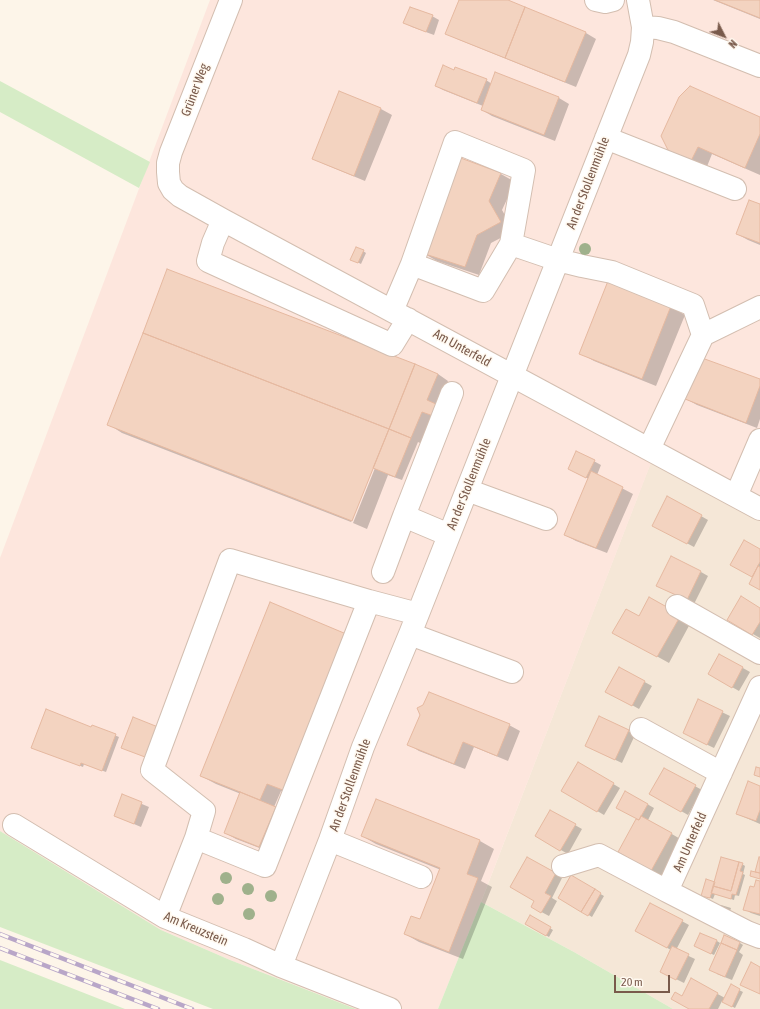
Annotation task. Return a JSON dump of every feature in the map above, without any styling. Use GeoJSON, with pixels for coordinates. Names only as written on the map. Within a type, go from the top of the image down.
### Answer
{"type":"FeatureCollection","features":[{"type":"Feature","properties":{"kind":"street","name":"Grüner Weg"},"geometry":{"type":"LineString","coordinates":[[169,182],[168,162],[171,152],[231,0]]}},
{"type":"Feature","properties":{"kind":"street"},"geometry":{"type":"LineString","coordinates":[[596,0],[605,2],[613,0]]}},
{"type":"Feature","properties":{"kind":"street","name":"An der Stollenmühle"},"geometry":{"type":"LineString","coordinates":[[281,966],[330,840],[363,747],[418,614],[639,55],[643,27],[638,0]]}},
{"type":"Feature","properties":{"kind":"street"},"geometry":{"type":"LineString","coordinates":[[643,27],[658,28],[674,32],[760,66]]}},
{"type":"Feature","properties":{"kind":"street"},"geometry":{"type":"LineString","coordinates":[[606,138],[735,189]]}},
{"type":"Feature","properties":{"kind":"street"},"geometry":{"type":"LineString","coordinates":[[223,220],[213,242],[208,261],[392,345],[412,264],[454,142],[524,170],[511,244],[483,291],[412,264]]}},
{"type":"Feature","properties":{"kind":"street","name":"Am Unterfeld"},"geometry":{"type":"LineString","coordinates":[[169,182],[173,190],[180,196],[223,220],[760,509]]}},
{"type":"Feature","properties":{"kind":"street"},"geometry":{"type":"LineString","coordinates":[[511,244],[558,260],[612,272],[693,306],[704,335]]}},
{"type":"Feature","properties":{"kind":"street"},"geometry":{"type":"LineString","coordinates":[[649,449],[704,335],[760,307]]}},
{"type":"Feature","properties":{"kind":"street"},"geometry":{"type":"LineString","coordinates":[[383,572],[452,393]]}},
{"type":"Feature","properties":{"kind":"street"},"geometry":{"type":"LineString","coordinates":[[736,496],[760,440]]}},
{"type":"Feature","properties":{"kind":"street"},"geometry":{"type":"LineString","coordinates":[[467,490],[546,519]]}},
{"type":"Feature","properties":{"kind":"street"},"geometry":{"type":"LineString","coordinates":[[404,516],[449,535]]}},
{"type":"Feature","properties":{"kind":"street"},"geometry":{"type":"LineString","coordinates":[[165,917],[196,838],[204,811],[152,770],[230,560],[418,614]]}},
{"type":"Feature","properties":{"kind":"street"},"geometry":{"type":"LineString","coordinates":[[196,838],[265,866],[369,601]]}},
{"type":"Feature","properties":{"kind":"street"},"geometry":{"type":"LineString","coordinates":[[677,606],[760,653]]}},
{"type":"Feature","properties":{"kind":"street"},"geometry":{"type":"LineString","coordinates":[[410,634],[512,672]]}},
{"type":"Feature","properties":{"kind":"street","name":"Am Unterfeld"},"geometry":{"type":"LineString","coordinates":[[667,892],[760,687]]}},
{"type":"Feature","properties":{"kind":"street"},"geometry":{"type":"LineString","coordinates":[[641,729],[721,772]]}},
{"type":"Feature","properties":{"kind":"street","name":"Am Kreuzstein"},"geometry":{"type":"LineString","coordinates":[[14,825],[165,917],[244,949],[281,966],[390,1009]]}},
{"type":"Feature","properties":{"kind":"street"},"geometry":{"type":"LineString","coordinates":[[330,840],[421,877]]}},
{"type":"Feature","properties":{"kind":"street"},"geometry":{"type":"LineString","coordinates":[[563,866],[599,855],[667,892],[760,937]]}},
{"type":"Feature","properties":{"kind":"shaded area"},"geometry":{"type":"Polygon","coordinates":[[[210,0],[760,0],[760,520],[651,463],[438,1009],[356,1009],[230,960],[161,930],[0,831],[0,558],[210,0]]]}},
{"type":"Feature","properties":{"kind":"shaded area"},"geometry":{"type":"Polygon","coordinates":[[[651,462],[760,520],[760,1009],[673,1009],[574,952],[481,902],[651,462]]]}},
{"type":"Feature","properties":{"kind":"green space"},"geometry":{"type":"Polygon","coordinates":[[[0,81],[150,162],[139,188],[0,112],[0,81]]]}},
{"type":"Feature","properties":{"kind":"green space"},"geometry":{"type":"Polygon","coordinates":[[[0,831],[161,930],[230,960],[356,1009],[213,1009],[0,927],[0,831]]]}},
{"type":"Feature","properties":{"kind":"green space"},"geometry":{"type":"Polygon","coordinates":[[[481,902],[574,952],[673,1009],[438,1009],[481,902]]]}},
{"type":"Feature","properties":{"kind":"green space"},"geometry":{"type":"Polygon","coordinates":[[[0,960],[125,1009],[0,1009],[0,960]]]}},
{"type":"Feature","properties":{"kind":"building"},"geometry":{"type":"Polygon","coordinates":[[[459,0],[508,0],[525,7],[505,58],[445,34],[459,0]]]}},
{"type":"Feature","properties":{"kind":"building"},"geometry":{"type":"Polygon","coordinates":[[[715,0],[760,0],[760,18],[715,0]]]}},
{"type":"Feature","properties":{"kind":"building"},"geometry":{"type":"Polygon","coordinates":[[[410,7],[433,15],[426,32],[403,23],[410,7]]]}},
{"type":"Feature","properties":{"kind":"building"},"geometry":{"type":"Polygon","coordinates":[[[525,7],[586,32],[565,82],[505,58],[525,7]]]}},
{"type":"Feature","properties":{"kind":"building"},"geometry":{"type":"Polygon","coordinates":[[[443,65],[454,70],[455,67],[487,79],[477,103],[435,86],[443,65]]]}},
{"type":"Feature","properties":{"kind":"building"},"geometry":{"type":"Polygon","coordinates":[[[495,72],[559,97],[544,135],[481,110],[495,72]]]}},
{"type":"Feature","properties":{"kind":"building"},"geometry":{"type":"Polygon","coordinates":[[[690,86],[760,117],[760,134],[745,168],[698,147],[691,161],[669,152],[661,136],[679,97],[690,86]]]}},
{"type":"Feature","properties":{"kind":"building"},"geometry":{"type":"Polygon","coordinates":[[[339,91],[381,108],[354,176],[312,159],[339,91]]]}},
{"type":"Feature","properties":{"kind":"building"},"geometry":{"type":"Polygon","coordinates":[[[458,157],[501,173],[489,201],[501,222],[477,235],[465,267],[422,253],[458,157]]]}},
{"type":"Feature","properties":{"kind":"building"},"geometry":{"type":"Polygon","coordinates":[[[749,200],[760,204],[760,243],[736,234],[749,200]]]}},
{"type":"Feature","properties":{"kind":"building"},"geometry":{"type":"Polygon","coordinates":[[[356,247],[364,250],[358,263],[350,260],[356,247]]]}},
{"type":"Feature","properties":{"kind":"building"},"geometry":{"type":"Polygon","coordinates":[[[167,269],[415,364],[389,429],[143,333],[167,269]]]}},
{"type":"Feature","properties":{"kind":"building"},"geometry":{"type":"Polygon","coordinates":[[[608,281],[671,306],[642,379],[579,354],[608,281]]]}},
{"type":"Feature","properties":{"kind":"building"},"geometry":{"type":"Polygon","coordinates":[[[143,333],[389,429],[352,521],[107,425],[143,333]]]}},
{"type":"Feature","properties":{"kind":"building"},"geometry":{"type":"Polygon","coordinates":[[[702,358],[760,379],[760,386],[746,423],[685,399],[702,358]]]}},
{"type":"Feature","properties":{"kind":"building"},"geometry":{"type":"Polygon","coordinates":[[[415,364],[438,374],[427,400],[436,404],[436,417],[422,412],[411,438],[389,429],[415,364]]]}},
{"type":"Feature","properties":{"kind":"building"},"geometry":{"type":"Polygon","coordinates":[[[389,429],[411,438],[395,477],[373,468],[389,429]]]}},
{"type":"Feature","properties":{"kind":"building"},"geometry":{"type":"Polygon","coordinates":[[[576,451],[595,460],[586,478],[568,469],[576,451]]]}},
{"type":"Feature","properties":{"kind":"building"},"geometry":{"type":"Polygon","coordinates":[[[591,471],[623,487],[596,548],[564,535],[591,471]]]}},
{"type":"Feature","properties":{"kind":"building"},"geometry":{"type":"Polygon","coordinates":[[[667,496],[702,515],[687,544],[652,526],[667,496]]]}},
{"type":"Feature","properties":{"kind":"building"},"geometry":{"type":"Polygon","coordinates":[[[744,540],[760,549],[760,562],[752,577],[730,565],[744,540]]]}},
{"type":"Feature","properties":{"kind":"building"},"geometry":{"type":"Polygon","coordinates":[[[671,556],[701,571],[687,600],[656,586],[671,556]]]}},
{"type":"Feature","properties":{"kind":"building"},"geometry":{"type":"Polygon","coordinates":[[[758,566],[760,567],[760,590],[749,584],[758,566]]]}},
{"type":"Feature","properties":{"kind":"building"},"geometry":{"type":"Polygon","coordinates":[[[741,596],[760,608],[760,622],[752,635],[727,620],[741,596]]]}},
{"type":"Feature","properties":{"kind":"building"},"geometry":{"type":"Polygon","coordinates":[[[649,597],[681,615],[657,657],[612,633],[626,609],[639,616],[649,597]]]}},
{"type":"Feature","properties":{"kind":"building"},"geometry":{"type":"Polygon","coordinates":[[[270,602],[351,636],[288,792],[267,784],[260,800],[200,776],[270,602]]]}},
{"type":"Feature","properties":{"kind":"building"},"geometry":{"type":"Polygon","coordinates":[[[719,654],[743,667],[732,688],[708,674],[719,654]]]}},
{"type":"Feature","properties":{"kind":"building"},"geometry":{"type":"Polygon","coordinates":[[[619,667],[645,681],[632,706],[605,692],[619,667]]]}},
{"type":"Feature","properties":{"kind":"building"},"geometry":{"type":"Polygon","coordinates":[[[429,692],[510,724],[497,756],[463,742],[454,764],[407,745],[420,715],[417,708],[423,705],[429,692]]]}},
{"type":"Feature","properties":{"kind":"building"},"geometry":{"type":"Polygon","coordinates":[[[698,699],[723,711],[707,745],[683,733],[698,699]]]}},
{"type":"Feature","properties":{"kind":"building"},"geometry":{"type":"Polygon","coordinates":[[[46,709],[91,727],[92,725],[116,734],[102,771],[81,763],[80,766],[31,748],[46,709]]]}},
{"type":"Feature","properties":{"kind":"building"},"geometry":{"type":"Polygon","coordinates":[[[599,716],[629,730],[615,760],[585,746],[599,716]]]}},
{"type":"Feature","properties":{"kind":"building"},"geometry":{"type":"Polygon","coordinates":[[[133,717],[158,727],[145,757],[121,748],[133,717]]]}},
{"type":"Feature","properties":{"kind":"building"},"geometry":{"type":"Polygon","coordinates":[[[578,762],[614,783],[597,812],[561,791],[578,762]]]}},
{"type":"Feature","properties":{"kind":"building"},"geometry":{"type":"Polygon","coordinates":[[[756,767],[760,768],[760,777],[754,775],[756,767]]]}},
{"type":"Feature","properties":{"kind":"building"},"geometry":{"type":"Polygon","coordinates":[[[664,768],[696,785],[681,812],[649,794],[664,768]]]}},
{"type":"Feature","properties":{"kind":"building"},"geometry":{"type":"Polygon","coordinates":[[[748,781],[760,786],[760,810],[756,821],[736,814],[748,781]]]}},
{"type":"Feature","properties":{"kind":"building"},"geometry":{"type":"Polygon","coordinates":[[[625,791],[648,804],[639,820],[616,808],[625,791]]]}},
{"type":"Feature","properties":{"kind":"building"},"geometry":{"type":"Polygon","coordinates":[[[240,792],[276,807],[259,847],[224,833],[240,792]]]}},
{"type":"Feature","properties":{"kind":"building"},"geometry":{"type":"Polygon","coordinates":[[[122,794],[142,802],[134,824],[114,816],[122,794]]]}},
{"type":"Feature","properties":{"kind":"building"},"geometry":{"type":"Polygon","coordinates":[[[376,799],[480,840],[467,874],[478,878],[449,952],[404,934],[411,916],[420,919],[440,868],[361,836],[376,799]]]}},
{"type":"Feature","properties":{"kind":"building"},"geometry":{"type":"Polygon","coordinates":[[[550,810],[576,824],[560,851],[535,836],[550,810]]]}},
{"type":"Feature","properties":{"kind":"building"},"geometry":{"type":"Polygon","coordinates":[[[641,816],[672,833],[651,871],[618,852],[636,819],[639,820],[641,816]]]}},
{"type":"Feature","properties":{"kind":"building"},"geometry":{"type":"Polygon","coordinates":[[[527,857],[556,873],[545,893],[551,896],[541,913],[531,907],[534,901],[510,887],[527,857]]]}},
{"type":"Feature","properties":{"kind":"building"},"geometry":{"type":"Polygon","coordinates":[[[721,857],[739,862],[731,891],[713,886],[721,857]]]}},
{"type":"Feature","properties":{"kind":"building"},"geometry":{"type":"Polygon","coordinates":[[[760,857],[760,873],[755,872],[760,857]]]}},
{"type":"Feature","properties":{"kind":"building"},"geometry":{"type":"Polygon","coordinates":[[[739,862],[743,863],[740,871],[743,872],[736,895],[732,894],[731,899],[711,893],[713,886],[731,891],[739,862]]]}},
{"type":"Feature","properties":{"kind":"building"},"geometry":{"type":"Polygon","coordinates":[[[751,871],[760,873],[760,879],[750,876],[751,871]]]}},
{"type":"Feature","properties":{"kind":"building"},"geometry":{"type":"Polygon","coordinates":[[[571,875],[595,889],[581,912],[558,898],[571,875]]]}},
{"type":"Feature","properties":{"kind":"building"},"geometry":{"type":"Polygon","coordinates":[[[706,879],[715,882],[710,898],[701,896],[706,879]]]}},
{"type":"Feature","properties":{"kind":"building"},"geometry":{"type":"Polygon","coordinates":[[[756,880],[760,881],[760,914],[743,910],[750,886],[754,887],[756,880]]]}},
{"type":"Feature","properties":{"kind":"building"},"geometry":{"type":"Polygon","coordinates":[[[595,889],[601,893],[588,916],[581,912],[595,889]]]}},
{"type":"Feature","properties":{"kind":"building"},"geometry":{"type":"Polygon","coordinates":[[[650,903],[683,920],[667,948],[635,931],[650,903]]]}},
{"type":"Feature","properties":{"kind":"building"},"geometry":{"type":"Polygon","coordinates":[[[530,915],[551,927],[546,936],[525,924],[530,915]]]}},
{"type":"Feature","properties":{"kind":"building"},"geometry":{"type":"Polygon","coordinates":[[[700,933],[717,940],[711,954],[694,946],[700,933]]]}},
{"type":"Feature","properties":{"kind":"building"},"geometry":{"type":"Polygon","coordinates":[[[724,935],[740,942],[737,950],[721,943],[724,935]]]}},
{"type":"Feature","properties":{"kind":"building"},"geometry":{"type":"Polygon","coordinates":[[[721,943],[737,950],[725,977],[709,970],[721,943]]]}},
{"type":"Feature","properties":{"kind":"building"},"geometry":{"type":"Polygon","coordinates":[[[672,946],[689,954],[676,980],[660,972],[672,946]]]}},
{"type":"Feature","properties":{"kind":"building"},"geometry":{"type":"Polygon","coordinates":[[[751,962],[760,967],[760,994],[740,985],[751,962]]]}},
{"type":"Feature","properties":{"kind":"building"},"geometry":{"type":"Polygon","coordinates":[[[691,978],[718,993],[709,1009],[689,1009],[671,999],[675,992],[682,996],[691,978]]]}},
{"type":"Feature","properties":{"kind":"building"},"geometry":{"type":"Polygon","coordinates":[[[731,984],[740,989],[732,1007],[722,1002],[731,984]]]}},
{"type":"Feature","properties":{"kind":"railway"},"geometry":{"type":"LineString","coordinates":[[0,934],[192,1009]]}},
{"type":"Feature","properties":{"kind":"railway"},"geometry":{"type":"LineString","coordinates":[[0,948],[158,1009]]}}]}
